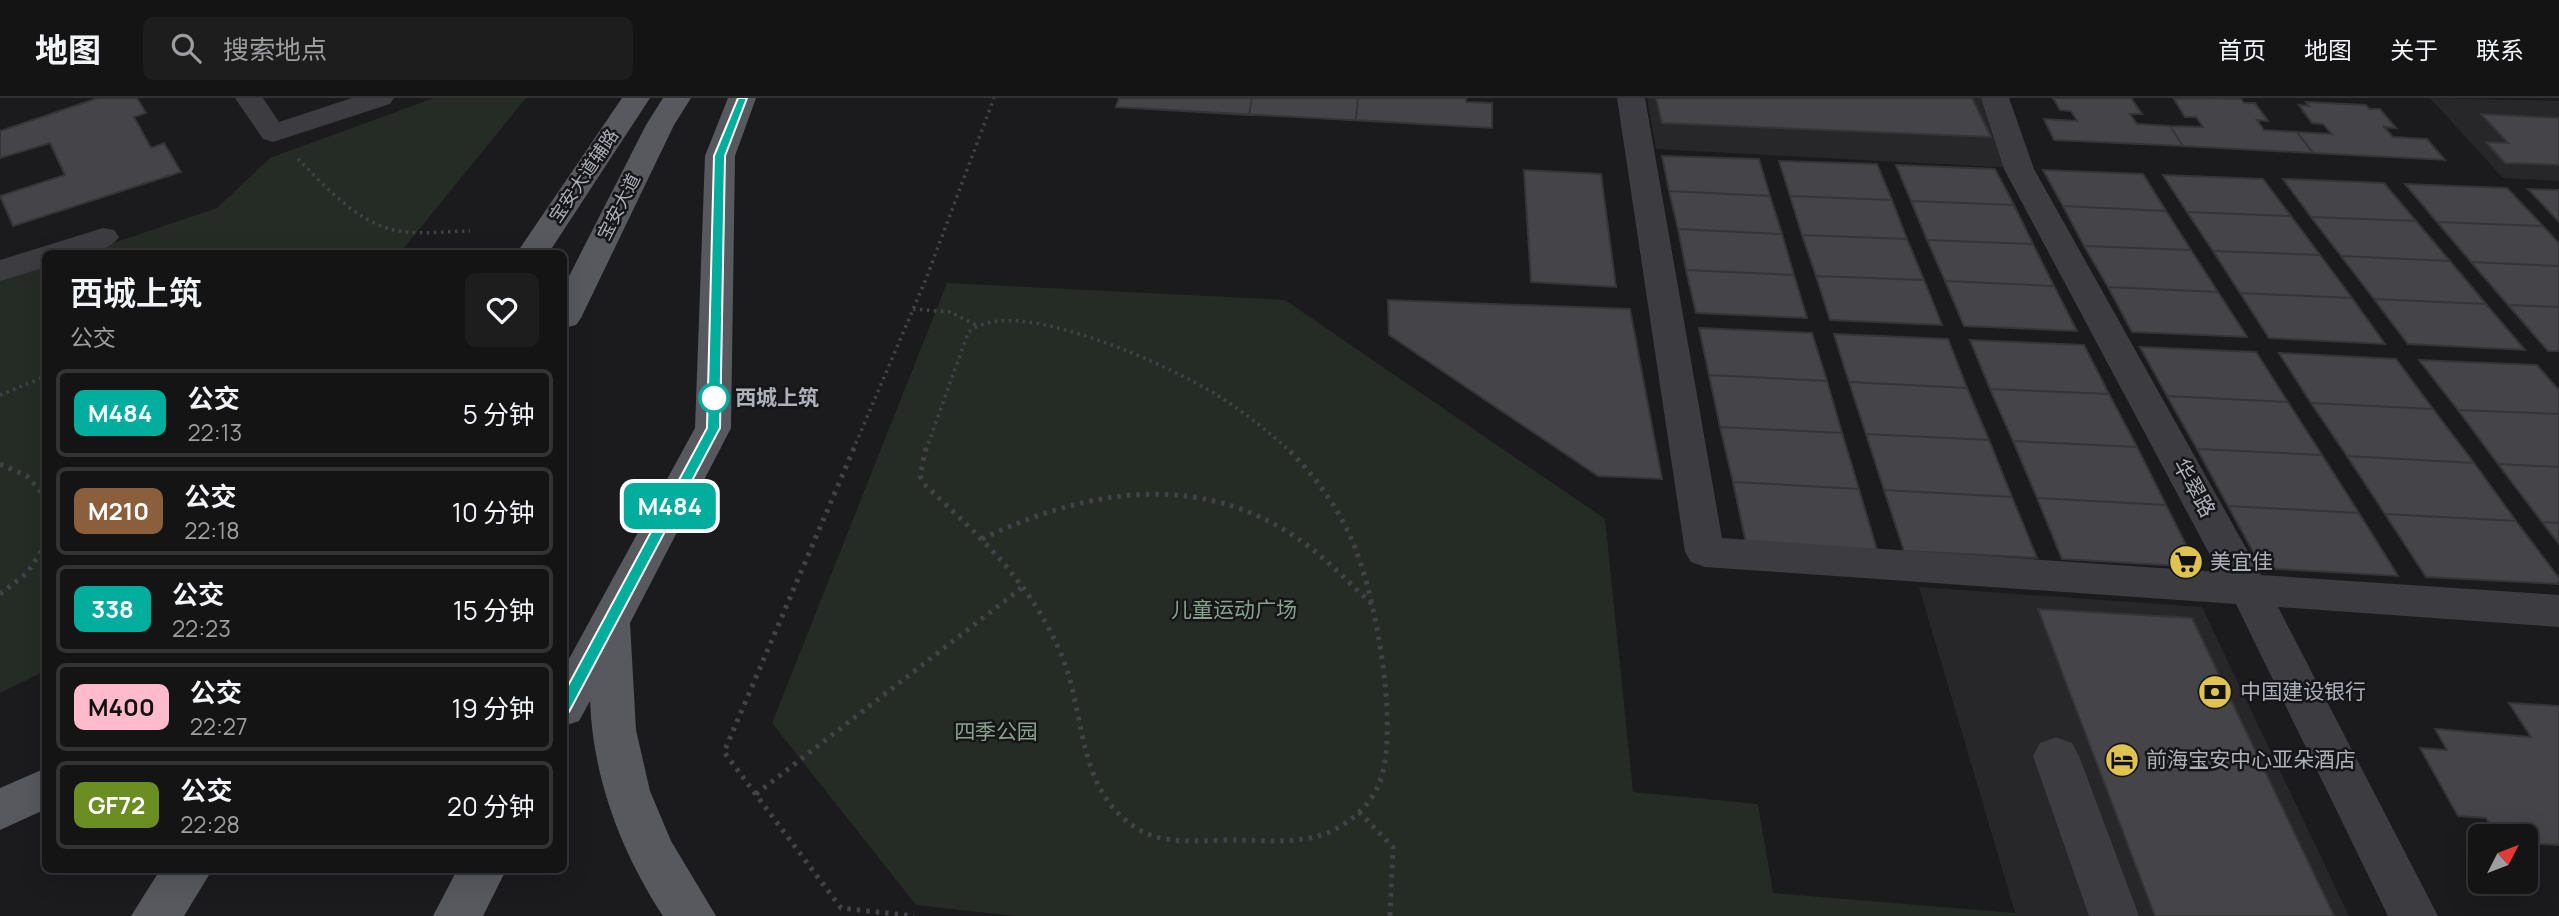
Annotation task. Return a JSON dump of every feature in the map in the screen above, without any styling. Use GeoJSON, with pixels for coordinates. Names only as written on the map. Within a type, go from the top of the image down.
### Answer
{"type":"FeatureCollection","features":[{"type":"Feature","properties":{"kind":"main road","name":"宝安大道辅路"},"geometry":{"type":"LineString","coordinates":[[535,250],[636,98]]}},
{"type":"Feature","properties":{"kind":"main road","name":"宝安大道"},"geometry":{"type":"LineString","coordinates":[[567,312],[660,125],[677,98]]}},
{"type":"Feature","properties":{"kind":"main road"},"geometry":{"type":"LineString","coordinates":[[567,702],[608,619],[713,428],[720,156],[742,98]]}},
{"type":"Feature","properties":{"kind":"main road"},"geometry":{"type":"LineString","coordinates":[[608,619],[616,745],[640,829],[665,880],[691,916]]}},
{"type":"Feature","properties":{"kind":"main road"},"geometry":{"type":"LineString","coordinates":[[0,810],[42,789]]}},
{"type":"Feature","properties":{"kind":"main road"},"geometry":{"type":"LineString","coordinates":[[156,916],[186,873]]}},
{"type":"Feature","properties":{"kind":"main road"},"geometry":{"type":"LineString","coordinates":[[458,916],[480,873]]}},
{"type":"Feature","properties":{"kind":"street"},"geometry":{"type":"LineString","coordinates":[[249,98],[273,133],[380,98]]}},
{"type":"Feature","properties":{"kind":"street"},"geometry":{"type":"LineString","coordinates":[[1631,98],[1705,552],[2559,611]]}},
{"type":"Feature","properties":{"kind":"street","name":"华翠路"},"geometry":{"type":"LineString","coordinates":[[1995,98],[2019,169],[2249,590],[2413,916]]}},
{"type":"Feature","properties":{"kind":"street"},"geometry":{"type":"LineString","coordinates":[[64,250],[103,237]]}},
{"type":"Feature","properties":{"kind":"street"},"geometry":{"type":"LineString","coordinates":[[0,271],[42,257]]}},
{"type":"Feature","properties":{"kind":"street"},"geometry":{"type":"LineString","coordinates":[[2056,756],[2113,916]]}},
{"type":"Feature","properties":{"kind":"path"},"geometry":{"type":"LineString","coordinates":[[914,916],[841,908],[724,752],[913,309],[994,98]]}},
{"type":"Feature","properties":{"kind":"path"},"geometry":{"type":"LineString","coordinates":[[273,133],[328,189],[381,226],[416,232],[470,231]]}},
{"type":"Feature","properties":{"kind":"path"},"geometry":{"type":"LineString","coordinates":[[913,309],[950,312],[976,326]]}},
{"type":"Feature","properties":{"kind":"path"},"geometry":{"type":"LineString","coordinates":[[1004,318],[1090,338],[1150,360],[1245,412],[1282,443],[1318,483],[1345,526],[1368,580],[1380,638],[1384,768],[1375,792],[1359,812],[1314,840],[1282,842],[1160,836],[1140,830],[1113,808],[1092,779],[1064,662],[1024,586],[982,539],[926,486],[920,476],[921,463],[968,333],[976,326],[1004,318]]}},
{"type":"Feature","properties":{"kind":"path"},"geometry":{"type":"LineString","coordinates":[[0,395],[42,378]]}},
{"type":"Feature","properties":{"kind":"path"},"geometry":{"type":"LineString","coordinates":[[0,464],[24,473],[42,491]]}},
{"type":"Feature","properties":{"kind":"path"},"geometry":{"type":"LineString","coordinates":[[982,539],[1037,513],[1078,500],[1112,494],[1152,492],[1200,496],[1242,507],[1284,529],[1326,561],[1373,606]]}},
{"type":"Feature","properties":{"kind":"path"},"geometry":{"type":"LineString","coordinates":[[0,594],[24,575],[42,554]]}},
{"type":"Feature","properties":{"kind":"path"},"geometry":{"type":"LineString","coordinates":[[756,794],[1024,586]]}},
{"type":"Feature","properties":{"kind":"path"},"geometry":{"type":"LineString","coordinates":[[1359,812],[1393,847],[1390,916]]}},
{"type":"Feature","properties":{"kind":"shaded area"},"geometry":{"type":"Polygon","coordinates":[[[1647,98],[1981,98],[2015,168],[1656,149],[1647,98]]]}},
{"type":"Feature","properties":{"kind":"shaded area"},"geometry":{"type":"Polygon","coordinates":[[[2430,98],[2559,101],[2559,181],[2503,178],[2430,98]]]}},
{"type":"Feature","properties":{"kind":"shaded area","name":"前海宝安中心亚朵酒店"},"geometry":{"type":"Polygon","coordinates":[[[1919,587],[2202,607],[2349,916],[2016,916],[1919,587]]]}},
{"type":"Feature","properties":{"kind":"green space"},"geometry":{"type":"Polygon","coordinates":[[[434,98],[526,98],[402,250],[92,250],[217,208],[270,158],[434,98]]]}},
{"type":"Feature","properties":{"kind":"green space"},"geometry":{"type":"Polygon","coordinates":[[[42,266],[42,672],[0,693],[0,280],[42,266]]]}},
{"type":"Feature","properties":{"kind":"green space","name":"四季公园"},"geometry":{"type":"Polygon","coordinates":[[[947,283],[1285,300],[1605,519],[1633,792],[1758,804],[1773,893],[2015,913],[2016,916],[1015,916],[916,905],[772,723],[947,283]]]}},
{"type":"Feature","properties":{"kind":"building"},"geometry":{"type":"Polygon","coordinates":[[[98,98],[137,98],[146,113],[134,117],[151,148],[164,143],[181,172],[13,226],[0,196],[65,175],[50,143],[0,158],[0,131],[98,98]]]}},
{"type":"Feature","properties":{"kind":"building"},"geometry":{"type":"Polygon","coordinates":[[[1119,98],[1252,98],[1249,115],[1116,107],[1119,98]]]}},
{"type":"Feature","properties":{"kind":"building"},"geometry":{"type":"Polygon","coordinates":[[[1119,98],[1466,98],[1466,102],[1492,103],[1492,128],[1116,107],[1119,98]]]}},
{"type":"Feature","properties":{"kind":"building"},"geometry":{"type":"Polygon","coordinates":[[[1358,98],[1466,98],[1466,102],[1492,103],[1492,128],[1356,120],[1358,98]]]}},
{"type":"Feature","properties":{"kind":"building"},"geometry":{"type":"Polygon","coordinates":[[[1656,98],[1972,98],[1991,137],[1662,123],[1656,98]]]}},
{"type":"Feature","properties":{"kind":"building"},"geometry":{"type":"Polygon","coordinates":[[[2053,98],[2131,98],[2142,114],[2130,114],[2137,124],[2170,126],[2183,146],[2054,140],[2044,119],[2077,121],[2071,111],[2060,110],[2053,98]]]}},
{"type":"Feature","properties":{"kind":"building"},"geometry":{"type":"Polygon","coordinates":[[[2174,99],[2241,99],[2244,103],[2255,103],[2268,121],[2257,120],[2264,130],[2297,132],[2313,153],[2183,146],[2170,126],[2203,127],[2196,117],[2185,117],[2174,99]]]}},
{"type":"Feature","properties":{"kind":"building"},"geometry":{"type":"Polygon","coordinates":[[[2306,102],[2366,105],[2369,109],[2380,109],[2396,128],[2384,127],[2393,137],[2427,139],[2445,160],[2313,153],[2297,132],[2332,134],[2323,124],[2312,123],[2299,105],[2309,106],[2306,102]]]}},
{"type":"Feature","properties":{"kind":"building"},"geometry":{"type":"Polygon","coordinates":[[[2481,114],[2559,118],[2559,165],[2505,163],[2486,142],[2508,143],[2481,114]]]}},
{"type":"Feature","properties":{"kind":"building"},"geometry":{"type":"Polygon","coordinates":[[[1662,156],[1759,159],[1770,196],[1669,191],[1662,156]]]}},
{"type":"Feature","properties":{"kind":"building"},"geometry":{"type":"Polygon","coordinates":[[[1779,161],[1877,164],[1892,200],[1790,196],[1779,161]]]}},
{"type":"Feature","properties":{"kind":"building"},"geometry":{"type":"Polygon","coordinates":[[[1896,165],[1995,169],[2014,205],[1911,201],[1896,165]]]}},
{"type":"Feature","properties":{"kind":"building"},"geometry":{"type":"Polygon","coordinates":[[[1524,170],[1601,174],[1616,287],[1531,282],[1524,170]]]}},
{"type":"Feature","properties":{"kind":"building"},"geometry":{"type":"Polygon","coordinates":[[[2043,170],[2143,174],[2166,211],[2063,206],[2043,170]]]}},
{"type":"Feature","properties":{"kind":"building"},"geometry":{"type":"Polygon","coordinates":[[[2163,175],[2263,179],[2291,216],[2187,212],[2163,175]]]}},
{"type":"Feature","properties":{"kind":"building"},"geometry":{"type":"Polygon","coordinates":[[[2283,179],[2384,183],[2416,221],[2311,217],[2283,179]]]}},
{"type":"Feature","properties":{"kind":"building"},"geometry":{"type":"Polygon","coordinates":[[[2405,184],[2507,188],[2543,226],[2437,222],[2405,184]]]}},
{"type":"Feature","properties":{"kind":"building"},"geometry":{"type":"Polygon","coordinates":[[[2528,189],[2559,190],[2559,222],[2528,189]]]}},
{"type":"Feature","properties":{"kind":"building"},"geometry":{"type":"Polygon","coordinates":[[[1669,191],[1770,196],[1782,234],[1678,229],[1669,191]]]}},
{"type":"Feature","properties":{"kind":"building"},"geometry":{"type":"Polygon","coordinates":[[[1790,196],[1892,200],[1907,239],[1802,235],[1790,196]]]}},
{"type":"Feature","properties":{"kind":"building"},"geometry":{"type":"Polygon","coordinates":[[[1911,201],[2014,205],[2033,244],[1927,240],[1911,201]]]}},
{"type":"Feature","properties":{"kind":"building"},"geometry":{"type":"Polygon","coordinates":[[[2063,206],[2166,211],[2191,250],[2084,246],[2063,206]]]}},
{"type":"Feature","properties":{"kind":"building"},"geometry":{"type":"Polygon","coordinates":[[[2187,212],[2291,216],[2320,255],[2213,251],[2187,212]]]}},
{"type":"Feature","properties":{"kind":"building"},"geometry":{"type":"Polygon","coordinates":[[[2311,217],[2416,221],[2450,261],[2341,256],[2311,217]]]}},
{"type":"Feature","properties":{"kind":"building"},"geometry":{"type":"Polygon","coordinates":[[[2437,222],[2543,226],[2559,243],[2559,266],[2471,262],[2437,222]]]}},
{"type":"Feature","properties":{"kind":"building"},"geometry":{"type":"Polygon","coordinates":[[[1678,229],[1782,234],[1794,275],[1686,270],[1678,229]]]}},
{"type":"Feature","properties":{"kind":"building"},"geometry":{"type":"Polygon","coordinates":[[[1802,235],[1907,239],[1924,280],[1816,276],[1802,235]]]}},
{"type":"Feature","properties":{"kind":"building"},"geometry":{"type":"Polygon","coordinates":[[[1927,240],[2033,244],[2054,286],[1945,281],[1927,240]]]}},
{"type":"Feature","properties":{"kind":"building"},"geometry":{"type":"Polygon","coordinates":[[[2084,246],[2191,250],[2218,292],[2108,287],[2084,246]]]}},
{"type":"Feature","properties":{"kind":"building"},"geometry":{"type":"Polygon","coordinates":[[[2213,251],[2320,255],[2352,298],[2240,293],[2213,251]]]}},
{"type":"Feature","properties":{"kind":"building"},"geometry":{"type":"Polygon","coordinates":[[[2341,256],[2450,261],[2486,304],[2374,299],[2341,256]]]}},
{"type":"Feature","properties":{"kind":"building"},"geometry":{"type":"Polygon","coordinates":[[[2471,262],[2559,266],[2559,307],[2508,305],[2471,262]]]}},
{"type":"Feature","properties":{"kind":"building"},"geometry":{"type":"Polygon","coordinates":[[[1686,270],[1794,275],[1807,318],[1696,313],[1686,270]]]}},
{"type":"Feature","properties":{"kind":"building"},"geometry":{"type":"Polygon","coordinates":[[[1816,276],[1924,280],[1942,325],[1830,320],[1816,276]]]}},
{"type":"Feature","properties":{"kind":"building"},"geometry":{"type":"Polygon","coordinates":[[[1945,281],[2054,286],[2077,331],[1964,326],[1945,281]]]}},
{"type":"Feature","properties":{"kind":"building"},"geometry":{"type":"Polygon","coordinates":[[[2108,287],[2218,292],[2247,337],[2132,332],[2108,287]]]}},
{"type":"Feature","properties":{"kind":"building"},"geometry":{"type":"Polygon","coordinates":[[[2240,293],[2352,298],[2385,344],[2269,338],[2240,293]]]}},
{"type":"Feature","properties":{"kind":"building"},"geometry":{"type":"Polygon","coordinates":[[[2374,299],[2486,304],[2525,350],[2408,344],[2374,299]]]}},
{"type":"Feature","properties":{"kind":"building"},"geometry":{"type":"Polygon","coordinates":[[[1388,300],[1630,309],[1662,479],[1598,476],[1389,335],[1388,300]]]}},
{"type":"Feature","properties":{"kind":"building"},"geometry":{"type":"Polygon","coordinates":[[[2508,305],[2559,307],[2559,351],[2548,351],[2508,305]]]}},
{"type":"Feature","properties":{"kind":"building"},"geometry":{"type":"Polygon","coordinates":[[[1699,328],[1812,333],[1827,381],[1709,375],[1699,328]]]}},
{"type":"Feature","properties":{"kind":"building"},"geometry":{"type":"Polygon","coordinates":[[[1834,334],[1948,339],[1967,388],[1849,382],[1834,334]]]}},
{"type":"Feature","properties":{"kind":"building"},"geometry":{"type":"Polygon","coordinates":[[[1970,340],[2084,345],[2109,394],[1990,389],[1970,340]]]}},
{"type":"Feature","properties":{"kind":"building"},"geometry":{"type":"Polygon","coordinates":[[[2140,347],[2256,352],[2288,402],[2167,396],[2140,347]]]}},
{"type":"Feature","properties":{"kind":"building"},"geometry":{"type":"Polygon","coordinates":[[[2279,353],[2396,359],[2433,409],[2311,403],[2279,353]]]}},
{"type":"Feature","properties":{"kind":"building"},"geometry":{"type":"Polygon","coordinates":[[[2419,360],[2537,365],[2559,390],[2559,414],[2458,410],[2419,360]]]}},
{"type":"Feature","properties":{"kind":"building"},"geometry":{"type":"Polygon","coordinates":[[[1709,375],[1827,381],[1842,433],[1720,427],[1709,375]]]}},
{"type":"Feature","properties":{"kind":"building"},"geometry":{"type":"Polygon","coordinates":[[[1849,382],[1967,388],[1989,440],[1866,434],[1849,382]]]}},
{"type":"Feature","properties":{"kind":"building"},"geometry":{"type":"Polygon","coordinates":[[[1990,389],[2109,394],[2137,447],[2013,441],[1990,389]]]}},
{"type":"Feature","properties":{"kind":"building"},"geometry":{"type":"Polygon","coordinates":[[[2167,396],[2288,402],[2322,455],[2197,449],[2167,396]]]}},
{"type":"Feature","properties":{"kind":"building"},"geometry":{"type":"Polygon","coordinates":[[[2311,403],[2433,409],[2474,463],[2347,456],[2311,403]]]}},
{"type":"Feature","properties":{"kind":"building"},"geometry":{"type":"Polygon","coordinates":[[[2458,410],[2559,414],[2559,467],[2498,464],[2458,410]]]}},
{"type":"Feature","properties":{"kind":"building"},"geometry":{"type":"Polygon","coordinates":[[[1720,427],[1842,433],[1859,489],[1733,482],[1720,427]]]}},
{"type":"Feature","properties":{"kind":"building"},"geometry":{"type":"Polygon","coordinates":[[[1866,434],[1989,440],[2012,497],[1884,490],[1866,434]]]}},
{"type":"Feature","properties":{"kind":"building"},"geometry":{"type":"Polygon","coordinates":[[[2013,441],[2137,447],[2166,505],[2037,498],[2013,441]]]}},
{"type":"Feature","properties":{"kind":"building"},"geometry":{"type":"Polygon","coordinates":[[[2197,449],[2322,455],[2359,513],[2228,506],[2197,449]]]}},
{"type":"Feature","properties":{"kind":"building"},"geometry":{"type":"Polygon","coordinates":[[[2347,456],[2474,463],[2516,521],[2385,514],[2347,456]]]}},
{"type":"Feature","properties":{"kind":"building"},"geometry":{"type":"Polygon","coordinates":[[[2498,464],[2559,467],[2559,523],[2542,522],[2498,464]]]}},
{"type":"Feature","properties":{"kind":"building"},"geometry":{"type":"Polygon","coordinates":[[[1733,482],[1859,489],[1877,550],[1746,543],[1733,482]]]}},
{"type":"Feature","properties":{"kind":"building"},"geometry":{"type":"Polygon","coordinates":[[[1884,490],[2012,497],[2037,558],[1904,551],[1884,490]]]}},
{"type":"Feature","properties":{"kind":"building"},"geometry":{"type":"Polygon","coordinates":[[[2037,498],[2166,505],[2197,567],[2062,559],[2037,498]]]}},
{"type":"Feature","properties":{"kind":"building"},"geometry":{"type":"Polygon","coordinates":[[[2228,506],[2359,513],[2398,576],[2262,568],[2228,506]]]}},
{"type":"Feature","properties":{"kind":"building"},"geometry":{"type":"Polygon","coordinates":[[[2385,514],[2516,521],[2559,578],[2559,584],[2426,577],[2385,514]]]}},
{"type":"Feature","properties":{"kind":"building"},"geometry":{"type":"Polygon","coordinates":[[[2542,522],[2559,523],[2559,544],[2542,522]]]}},
{"type":"Feature","properties":{"kind":"building"},"geometry":{"type":"Polygon","coordinates":[[[2038,609],[2192,618],[2334,916],[2155,916],[2038,609]]]}},
{"type":"Feature","properties":{"kind":"building"},"geometry":{"type":"Polygon","coordinates":[[[2509,703],[2559,706],[2559,845],[2538,844],[2538,824],[2490,824],[2486,818],[2458,816],[2420,748],[2447,750],[2435,729],[2531,737],[2509,703]]]}},
{"type":"Feature","properties":{"kind":"bus line","name":"M484"},"geometry":{"type":"LineString","coordinates":[[567,702],[608,619],[713,428],[720,156],[742,98]]}},
{"type":"Feature","properties":{"kind":"place","name":"西城上筑"},"geometry":{"type":"Point","coordinates":[714,398]}},
{"type":"Feature","properties":{"kind":"place","name":"美宜佳"},"geometry":{"type":"Point","coordinates":[2186,562]}},
{"type":"Feature","properties":{"kind":"place","name":"中国建设银行"},"geometry":{"type":"Point","coordinates":[2215,692]}},
{"type":"Feature","properties":{"kind":"place","name":"前海宝安中心亚朵酒店"},"geometry":{"type":"Point","coordinates":[2122,760]}},
{"type":"Feature","properties":{"kind":"park label","name":"儿童运动广场"},"geometry":{"type":"Point","coordinates":[1234,610]}}]}
